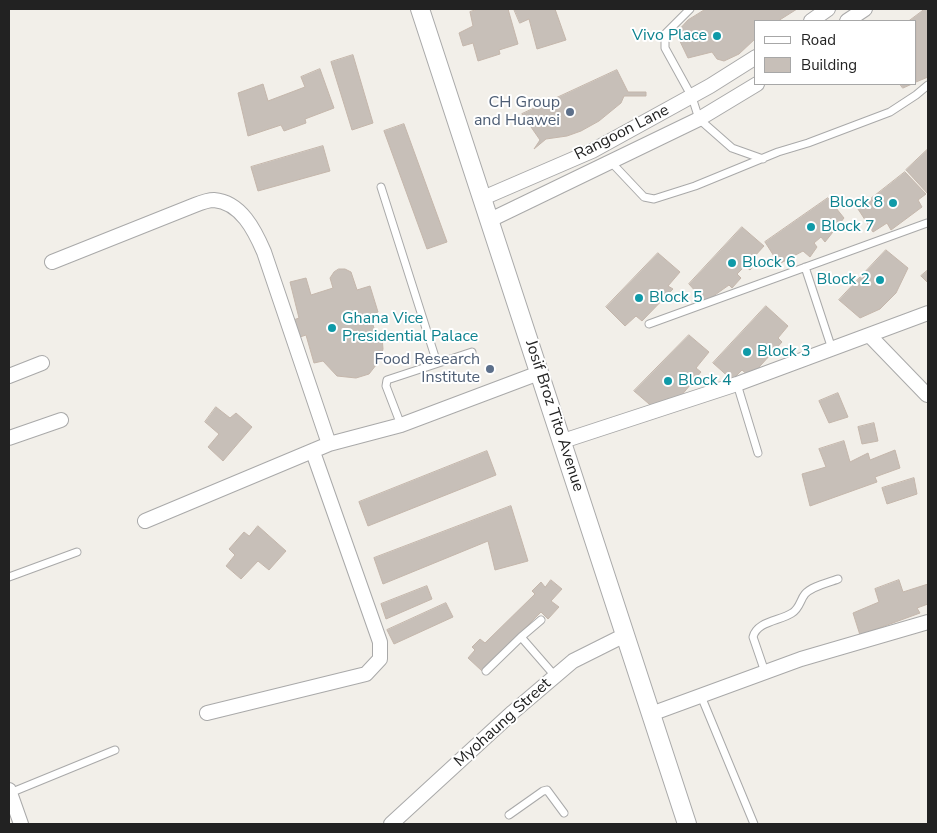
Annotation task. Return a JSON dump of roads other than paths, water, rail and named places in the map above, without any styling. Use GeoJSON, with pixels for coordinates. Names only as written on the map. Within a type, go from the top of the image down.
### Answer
{"type":"FeatureCollection","features":[{"type":"Feature","properties":{"kind":"street","name":"Josif Broz Tito Avenue"},"geometry":{"type":"LineString","coordinates":[[420,9],[687,824]]}},
{"type":"Feature","properties":{"kind":"street"},"geometry":{"type":"LineString","coordinates":[[812,20],[828,9]]}},
{"type":"Feature","properties":{"kind":"street"},"geometry":{"type":"LineString","coordinates":[[848,20],[865,9]]}},
{"type":"Feature","properties":{"kind":"street","name":"Rangoon Lane"},"geometry":{"type":"LineString","coordinates":[[483,198],[592,150],[692,97],[754,58]]}},
{"type":"Feature","properties":{"kind":"street","name":"Rangoon Lane"},"geometry":{"type":"LineString","coordinates":[[490,220],[699,119],[754,85]]}},
{"type":"Feature","properties":{"kind":"street"},"geometry":{"type":"LineString","coordinates":[[52,262],[195,205],[214,200],[233,207],[248,221],[260,243],[329,444]]}},
{"type":"Feature","properties":{"kind":"street"},"geometry":{"type":"LineString","coordinates":[[563,441],[737,384],[928,313]]}},
{"type":"Feature","properties":{"kind":"street"},"geometry":{"type":"LineString","coordinates":[[870,336],[927,395]]}},
{"type":"Feature","properties":{"kind":"street"},"geometry":{"type":"LineString","coordinates":[[9,376],[42,363]]}},
{"type":"Feature","properties":{"kind":"street"},"geometry":{"type":"LineString","coordinates":[[145,521],[329,444],[401,424],[539,373]]}},
{"type":"Feature","properties":{"kind":"street"},"geometry":{"type":"LineString","coordinates":[[10,433],[61,420]]}},
{"type":"Feature","properties":{"kind":"street"},"geometry":{"type":"LineString","coordinates":[[207,713],[366,674],[380,659],[380,642],[313,452]]}},
{"type":"Feature","properties":{"kind":"street"},"geometry":{"type":"LineString","coordinates":[[650,714],[801,659],[928,622]]}},
{"type":"Feature","properties":{"kind":"street","name":"Myohaung Street"},"geometry":{"type":"LineString","coordinates":[[391,824],[555,676],[574,661],[625,635]]}},
{"type":"Feature","properties":{"kind":"street"},"geometry":{"type":"LineString","coordinates":[[9,791],[21,824]]}},
{"type":"Feature","properties":{"kind":"lane"},"geometry":{"type":"LineString","coordinates":[[690,9],[665,34],[665,48],[692,97],[699,119],[732,148],[763,158]]}},
{"type":"Feature","properties":{"kind":"lane"},"geometry":{"type":"LineString","coordinates":[[610,161],[644,197],[654,199],[695,186],[763,158],[890,112],[928,85]]}},
{"type":"Feature","properties":{"kind":"lane"},"geometry":{"type":"LineString","coordinates":[[381,187],[437,364]]}},
{"type":"Feature","properties":{"kind":"lane"},"geometry":{"type":"LineString","coordinates":[[649,324],[927,222]]}},
{"type":"Feature","properties":{"kind":"lane"},"geometry":{"type":"LineString","coordinates":[[805,267],[832,350]]}},
{"type":"Feature","properties":{"kind":"lane"},"geometry":{"type":"LineString","coordinates":[[401,424],[386,386],[387,380],[472,352]]}},
{"type":"Feature","properties":{"kind":"lane"},"geometry":{"type":"LineString","coordinates":[[737,384],[758,453]]}},
{"type":"Feature","properties":{"kind":"lane"},"geometry":{"type":"LineString","coordinates":[[9,577],[77,552]]}},
{"type":"Feature","properties":{"kind":"lane"},"geometry":{"type":"LineString","coordinates":[[765,672],[753,637],[755,631],[759,627],[791,614],[797,609],[804,594],[809,590],[838,579]]}},
{"type":"Feature","properties":{"kind":"lane"},"geometry":{"type":"LineString","coordinates":[[486,671],[520,637],[541,620]]}},
{"type":"Feature","properties":{"kind":"lane"},"geometry":{"type":"LineString","coordinates":[[520,637],[555,676]]}},
{"type":"Feature","properties":{"kind":"lane"},"geometry":{"type":"LineString","coordinates":[[700,696],[754,824]]}},
{"type":"Feature","properties":{"kind":"lane"},"geometry":{"type":"LineString","coordinates":[[9,791],[115,750]]}},
{"type":"Feature","properties":{"kind":"lane"},"geometry":{"type":"LineString","coordinates":[[509,815],[547,790],[564,813]]}},
{"type":"Feature","properties":{"kind":"place","name":"Vivo Place"},"geometry":{"type":"Point","coordinates":[717,36]}},
{"type":"Feature","properties":{"kind":"place","name":"CH Group and Huawei"},"geometry":{"type":"Point","coordinates":[570,112]}},
{"type":"Feature","properties":{"kind":"place","name":"Block 8"},"geometry":{"type":"Point","coordinates":[893,203]}},
{"type":"Feature","properties":{"kind":"place","name":"Block 7"},"geometry":{"type":"Point","coordinates":[811,227]}},
{"type":"Feature","properties":{"kind":"place","name":"Block 6"},"geometry":{"type":"Point","coordinates":[732,263]}},
{"type":"Feature","properties":{"kind":"place","name":"Block 2"},"geometry":{"type":"Point","coordinates":[880,280]}},
{"type":"Feature","properties":{"kind":"place","name":"Block 5"},"geometry":{"type":"Point","coordinates":[639,298]}},
{"type":"Feature","properties":{"kind":"place","name":"Ghana Vice Presidential Palace"},"geometry":{"type":"Point","coordinates":[332,328]}},
{"type":"Feature","properties":{"kind":"place","name":"Block 3"},"geometry":{"type":"Point","coordinates":[747,352]}},
{"type":"Feature","properties":{"kind":"place","name":"Food Research Institute"},"geometry":{"type":"Point","coordinates":[490,369]}},
{"type":"Feature","properties":{"kind":"place","name":"Block 4"},"geometry":{"type":"Point","coordinates":[668,381]}}]}
